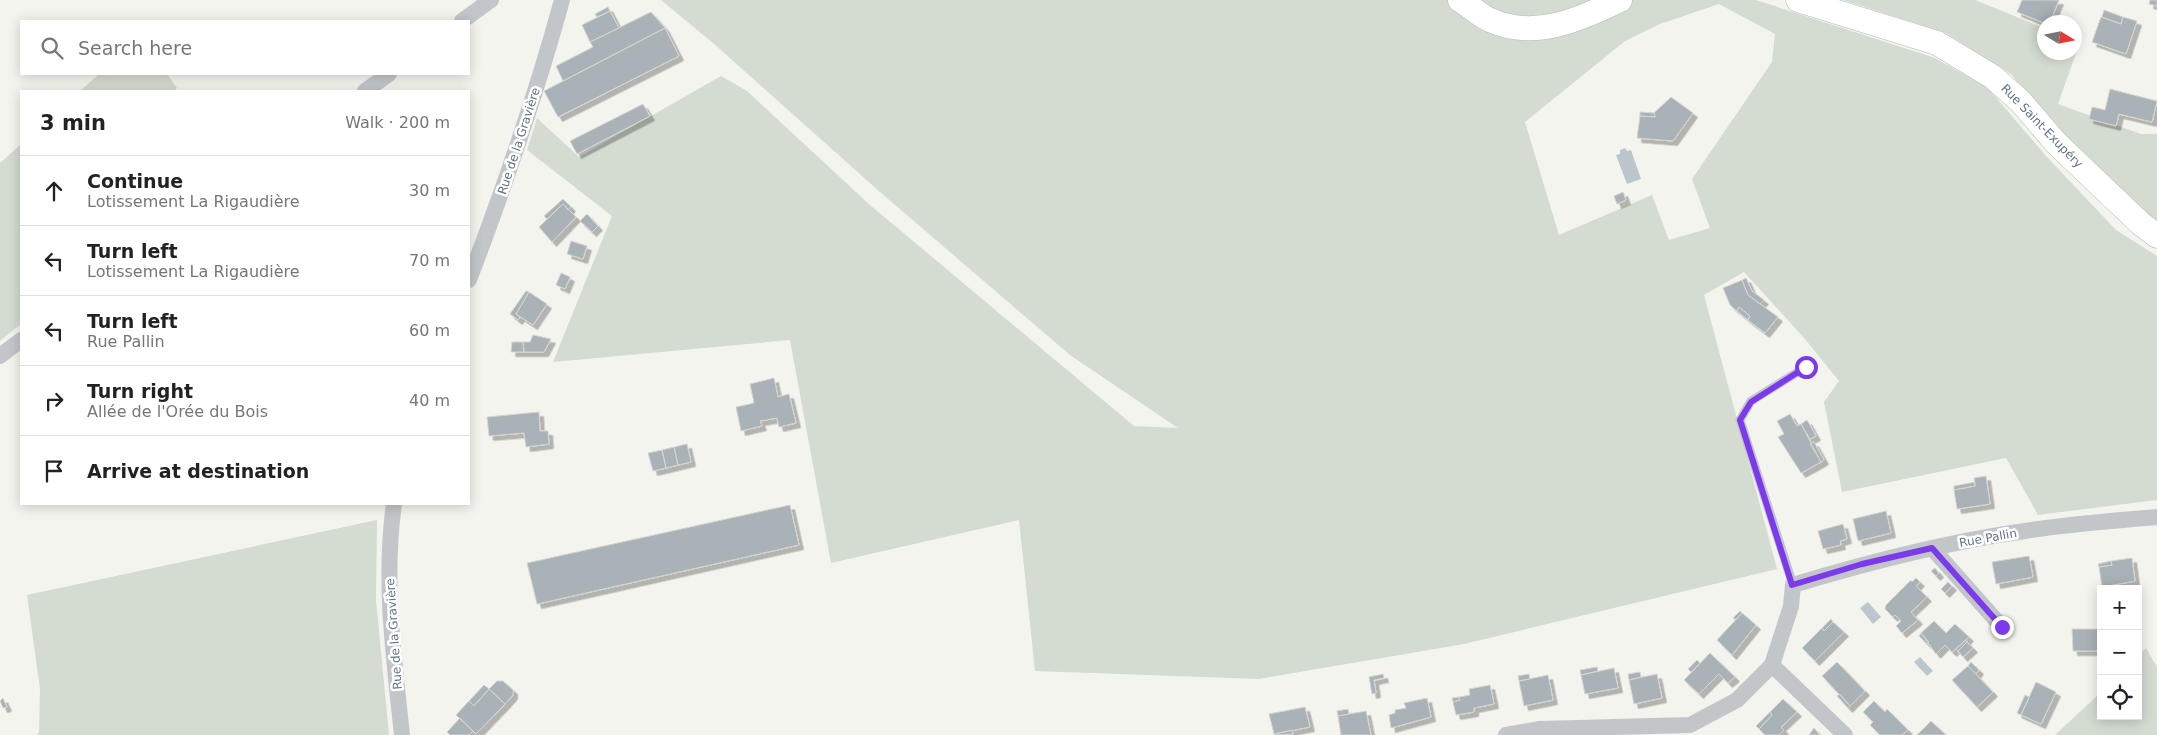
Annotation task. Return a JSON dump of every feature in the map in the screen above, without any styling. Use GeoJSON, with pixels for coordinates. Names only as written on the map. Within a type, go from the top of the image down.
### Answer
{"type":"FeatureCollection","features":[{"type":"Feature","properties":{"kind":"street"},"geometry":{"type":"LineString","coordinates":[[463,20],[491,0]]}},
{"type":"Feature","properties":{"kind":"street","name":"Rue de la Gravière"},"geometry":{"type":"LineString","coordinates":[[470,277],[521,138],[562,0]]}},
{"type":"Feature","properties":{"kind":"street"},"geometry":{"type":"LineString","coordinates":[[1460,0],[1488,19],[1511,27],[1543,28],[1570,22],[1620,0]]}},
{"type":"Feature","properties":{"kind":"street","name":"Rue Saint-Exupéry"},"geometry":{"type":"LineString","coordinates":[[1798,0],[1937,43],[1993,77],[2021,102],[2056,143],[2140,224],[2157,236]]}},
{"type":"Feature","properties":{"kind":"street"},"geometry":{"type":"LineString","coordinates":[[366,90],[388,75]]}},
{"type":"Feature","properties":{"kind":"street"},"geometry":{"type":"LineString","coordinates":[[0,356],[20,341]]}},
{"type":"Feature","properties":{"kind":"street","name":"Rue de la Gravière"},"geometry":{"type":"LineString","coordinates":[[394,505],[390,534],[388,600],[402,735]]}},
{"type":"Feature","properties":{"kind":"street","name":"Rue Pallin"},"geometry":{"type":"LineString","coordinates":[[1792,585],[1862,564],[1932,548],[2025,531],[2157,517]]}},
{"type":"Feature","properties":{"kind":"street"},"geometry":{"type":"LineString","coordinates":[[1932,548],[2002,627]]}},
{"type":"Feature","properties":{"kind":"street"},"geometry":{"type":"LineString","coordinates":[[1506,735],[1540,729],[1690,725],[1737,700],[1772,665],[1791,606],[1792,585]]}},
{"type":"Feature","properties":{"kind":"street"},"geometry":{"type":"LineString","coordinates":[[1772,665],[1845,735]]}},
{"type":"Feature","properties":{"kind":"lane"},"geometry":{"type":"LineString","coordinates":[[1792,585],[1740,420],[1751,402],[1806,367]]}},
{"type":"Feature","properties":{"kind":"shaded area"},"geometry":{"type":"Polygon","coordinates":[[[661,0],[1756,0],[1935,58],[1988,88],[2046,156],[2116,230],[2157,256],[2157,500],[2038,515],[2006,458],[1842,492],[1824,402],[1839,381],[1805,339],[1744,272],[1704,295],[1777,569],[1464,644],[1259,679],[1035,671],[1019,520],[831,563],[790,340],[553,362],[612,216],[527,150],[537,118],[579,157],[721,76],[747,91],[870,205],[1134,426],[1178,428],[1070,355],[880,192],[713,43],[661,0]],[[1719,4],[1660,24],[1625,41],[1525,122],[1559,235],[1652,195],[1669,240],[1710,228],[1692,179],[1772,62],[1775,34],[1719,4]]]}},
{"type":"Feature","properties":{"kind":"shaded area"},"geometry":{"type":"Polygon","coordinates":[[[1843,0],[1975,0],[2037,25],[2037,60],[2074,60],[2058,104],[2141,134],[2157,134],[2157,228],[2064,147],[2012,75],[1946,33],[1843,0]]]}},
{"type":"Feature","properties":{"kind":"shaded area"},"geometry":{"type":"Polygon","coordinates":[[[98,75],[168,75],[177,88],[175,90],[81,90],[98,75]]]}},
{"type":"Feature","properties":{"kind":"shaded area"},"geometry":{"type":"Polygon","coordinates":[[[20,145],[20,325],[0,341],[0,163],[20,145]]]}},
{"type":"Feature","properties":{"kind":"shaded area"},"geometry":{"type":"Polygon","coordinates":[[[1625,148],[1627,151],[1631,150],[1641,179],[1627,184],[1616,155],[1620,154],[1620,150],[1625,148]]]}},
{"type":"Feature","properties":{"kind":"shaded area"},"geometry":{"type":"Polygon","coordinates":[[[377,520],[376,600],[389,735],[37,735],[39,732],[40,689],[27,595],[377,520]]]}},
{"type":"Feature","properties":{"kind":"shaded area"},"geometry":{"type":"Polygon","coordinates":[[[1868,602],[1881,617],[1873,624],[1860,608],[1868,602]]]}},
{"type":"Feature","properties":{"kind":"shaded area"},"geometry":{"type":"Polygon","coordinates":[[[2146,648],[2157,667],[2157,735],[2055,735],[2097,696],[2097,720],[2142,720],[2142,652],[2146,648]]]}},
{"type":"Feature","properties":{"kind":"shaded area"},"geometry":{"type":"Polygon","coordinates":[[[1920,657],[1933,671],[1927,676],[1914,662],[1920,657]]]}},
{"type":"Feature","properties":{"kind":"building"},"geometry":{"type":"Polygon","coordinates":[[[2022,0],[2059,0],[2053,15],[2037,15],[2037,20],[2017,12],[2022,0]]]}},
{"type":"Feature","properties":{"kind":"building"},"geometry":{"type":"Polygon","coordinates":[[[2150,0],[2157,0],[2157,6],[2149,4],[2150,0]]]}},
{"type":"Feature","properties":{"kind":"building"},"geometry":{"type":"Polygon","coordinates":[[[608,7],[610,11],[597,17],[595,14],[608,7]]]}},
{"type":"Feature","properties":{"kind":"building"},"geometry":{"type":"Polygon","coordinates":[[[2104,10],[2123,17],[2121,24],[2102,17],[2104,10]]]}},
{"type":"Feature","properties":{"kind":"building"},"geometry":{"type":"Polygon","coordinates":[[[610,11],[619,28],[590,42],[582,25],[610,11]]]}},
{"type":"Feature","properties":{"kind":"building"},"geometry":{"type":"Polygon","coordinates":[[[651,12],[665,28],[563,81],[556,66],[593,47],[590,42],[651,12]]]}},
{"type":"Feature","properties":{"kind":"building"},"geometry":{"type":"Polygon","coordinates":[[[2101,17],[2121,24],[2123,17],[2137,21],[2126,54],[2092,42],[2101,17]]]}},
{"type":"Feature","properties":{"kind":"building"},"geometry":{"type":"Polygon","coordinates":[[[665,28],[679,56],[558,117],[544,91],[665,28]]]}},
{"type":"Feature","properties":{"kind":"building"},"geometry":{"type":"Polygon","coordinates":[[[2110,89],[2157,101],[2152,122],[2119,114],[2116,126],[2089,119],[2092,107],[2105,110],[2110,89]]]}},
{"type":"Feature","properties":{"kind":"building"},"geometry":{"type":"Polygon","coordinates":[[[1671,97],[1693,113],[1673,141],[1637,138],[1640,116],[1655,117],[1654,113],[1671,97]]]}},
{"type":"Feature","properties":{"kind":"building"},"geometry":{"type":"Polygon","coordinates":[[[643,104],[650,116],[577,154],[570,141],[643,104]]]}},
{"type":"Feature","properties":{"kind":"building"},"geometry":{"type":"Polygon","coordinates":[[[1640,112],[1654,113],[1655,117],[1640,116],[1640,112]]]}},
{"type":"Feature","properties":{"kind":"building"},"geometry":{"type":"Polygon","coordinates":[[[1623,192],[1626,200],[1617,204],[1614,196],[1623,192]]]}},
{"type":"Feature","properties":{"kind":"building"},"geometry":{"type":"Polygon","coordinates":[[[563,199],[571,207],[568,210],[563,204],[547,219],[544,216],[563,199]]]}},
{"type":"Feature","properties":{"kind":"building"},"geometry":{"type":"Polygon","coordinates":[[[563,204],[576,217],[552,242],[539,227],[563,204]]]}},
{"type":"Feature","properties":{"kind":"building"},"geometry":{"type":"Polygon","coordinates":[[[587,214],[598,226],[592,232],[580,221],[587,214]]]}},
{"type":"Feature","properties":{"kind":"building"},"geometry":{"type":"Polygon","coordinates":[[[571,241],[587,246],[583,259],[567,254],[571,241]]]}},
{"type":"Feature","properties":{"kind":"building"},"geometry":{"type":"Polygon","coordinates":[[[561,273],[570,277],[565,289],[556,285],[561,273]]]}},
{"type":"Feature","properties":{"kind":"building"},"geometry":{"type":"Polygon","coordinates":[[[1746,278],[1752,291],[1764,300],[1760,304],[1748,295],[1742,280],[1746,278]]]}},
{"type":"Feature","properties":{"kind":"building"},"geometry":{"type":"Polygon","coordinates":[[[1742,280],[1748,295],[1778,317],[1765,333],[1748,320],[1750,316],[1739,307],[1737,311],[1730,305],[1723,288],[1742,280]]]}},
{"type":"Feature","properties":{"kind":"building"},"geometry":{"type":"Polygon","coordinates":[[[526,291],[529,292],[516,314],[520,317],[518,320],[510,314],[526,291]]]}},
{"type":"Feature","properties":{"kind":"building"},"geometry":{"type":"Polygon","coordinates":[[[529,292],[547,304],[533,325],[516,314],[529,292]]]}},
{"type":"Feature","properties":{"kind":"building"},"geometry":{"type":"Polygon","coordinates":[[[1739,307],[1750,316],[1748,320],[1737,311],[1739,307]]]}},
{"type":"Feature","properties":{"kind":"building"},"geometry":{"type":"Polygon","coordinates":[[[533,335],[551,339],[544,352],[524,352],[523,342],[530,342],[533,335]]]}},
{"type":"Feature","properties":{"kind":"building"},"geometry":{"type":"Polygon","coordinates":[[[512,342],[523,342],[524,352],[511,352],[512,342]]]}},
{"type":"Feature","properties":{"kind":"building"},"geometry":{"type":"Polygon","coordinates":[[[774,378],[778,397],[789,394],[796,423],[779,427],[777,418],[760,421],[762,426],[741,431],[736,407],[754,403],[750,384],[774,378]]]}},
{"type":"Feature","properties":{"kind":"building"},"geometry":{"type":"Polygon","coordinates":[[[539,412],[540,431],[548,431],[549,444],[526,447],[524,433],[489,436],[487,417],[539,412]]]}},
{"type":"Feature","properties":{"kind":"building"},"geometry":{"type":"Polygon","coordinates":[[[1790,414],[1797,426],[1801,424],[1821,462],[1801,473],[1778,437],[1784,434],[1777,421],[1790,414]]]}},
{"type":"Feature","properties":{"kind":"building"},"geometry":{"type":"Polygon","coordinates":[[[1807,420],[1816,436],[1810,439],[1801,424],[1807,420]]]}},
{"type":"Feature","properties":{"kind":"building"},"geometry":{"type":"Polygon","coordinates":[[[1814,442],[1824,460],[1821,462],[1810,444],[1814,442]]]}},
{"type":"Feature","properties":{"kind":"building"},"geometry":{"type":"Polygon","coordinates":[[[687,444],[691,462],[678,465],[674,447],[687,444]]]}},
{"type":"Feature","properties":{"kind":"building"},"geometry":{"type":"Polygon","coordinates":[[[674,447],[678,465],[666,468],[662,450],[674,447]]]}},
{"type":"Feature","properties":{"kind":"building"},"geometry":{"type":"Polygon","coordinates":[[[662,450],[666,468],[653,471],[648,453],[662,450]]]}},
{"type":"Feature","properties":{"kind":"building"},"geometry":{"type":"Polygon","coordinates":[[[1986,476],[1990,504],[1957,509],[1954,490],[1975,486],[1974,478],[1986,476]]]}},
{"type":"Feature","properties":{"kind":"building"},"geometry":{"type":"Polygon","coordinates":[[[1975,482],[1975,486],[1954,490],[1954,486],[1975,482]]]}},
{"type":"Feature","properties":{"kind":"building"},"geometry":{"type":"Polygon","coordinates":[[[790,505],[799,545],[537,604],[527,563],[790,505]]]}},
{"type":"Feature","properties":{"kind":"building"},"geometry":{"type":"Polygon","coordinates":[[[1886,511],[1891,533],[1858,541],[1853,519],[1886,511]]]}},
{"type":"Feature","properties":{"kind":"building"},"geometry":{"type":"Polygon","coordinates":[[[1843,524],[1847,539],[1840,541],[1841,545],[1823,549],[1818,531],[1843,524]]]}},
{"type":"Feature","properties":{"kind":"building"},"geometry":{"type":"Polygon","coordinates":[[[2029,556],[2033,577],[1996,584],[1992,562],[2029,556]]]}},
{"type":"Feature","properties":{"kind":"building"},"geometry":{"type":"Polygon","coordinates":[[[2132,558],[2135,581],[2102,585],[2099,567],[2112,565],[2111,561],[2132,558]]]}},
{"type":"Feature","properties":{"kind":"building"},"geometry":{"type":"Polygon","coordinates":[[[2111,561],[2112,565],[2099,567],[2098,564],[2111,561]]]}},
{"type":"Feature","properties":{"kind":"building"},"geometry":{"type":"Polygon","coordinates":[[[1935,568],[1939,573],[1936,576],[1931,571],[1935,568]]]}},
{"type":"Feature","properties":{"kind":"building"},"geometry":{"type":"Polygon","coordinates":[[[1916,578],[1920,582],[1916,586],[1927,597],[1911,612],[1918,620],[1902,633],[1896,626],[1901,621],[1895,615],[1893,617],[1885,609],[1886,605],[1911,580],[1912,582],[1916,578]]]}},
{"type":"Feature","properties":{"kind":"building"},"geometry":{"type":"Polygon","coordinates":[[[1948,582],[1952,586],[1945,593],[1941,589],[1948,582]]]}},
{"type":"Feature","properties":{"kind":"building"},"geometry":{"type":"Polygon","coordinates":[[[1740,611],[1742,613],[1736,620],[1733,618],[1740,611]]]}},
{"type":"Feature","properties":{"kind":"building"},"geometry":{"type":"Polygon","coordinates":[[[1742,613],[1756,625],[1732,655],[1717,640],[1742,613]]]}},
{"type":"Feature","properties":{"kind":"building"},"geometry":{"type":"Polygon","coordinates":[[[1831,619],[1833,622],[1824,631],[1822,628],[1831,619]]]}},
{"type":"Feature","properties":{"kind":"building"},"geometry":{"type":"Polygon","coordinates":[[[1934,621],[1946,633],[1955,624],[1969,637],[1952,652],[1945,645],[1936,654],[1921,633],[1934,621]]]}},
{"type":"Feature","properties":{"kind":"building"},"geometry":{"type":"Polygon","coordinates":[[[1833,622],[1844,632],[1815,661],[1802,648],[1822,628],[1824,631],[1833,622]]]}},
{"type":"Feature","properties":{"kind":"building"},"geometry":{"type":"Polygon","coordinates":[[[2072,629],[2097,629],[2097,651],[2073,651],[2072,629]]]}},
{"type":"Feature","properties":{"kind":"building"},"geometry":{"type":"Polygon","coordinates":[[[1921,633],[1929,642],[1927,644],[1919,636],[1921,633]]]}},
{"type":"Feature","properties":{"kind":"building"},"geometry":{"type":"Polygon","coordinates":[[[1966,640],[1967,642],[1958,651],[1956,649],[1966,640]]]}},
{"type":"Feature","properties":{"kind":"building"},"geometry":{"type":"Polygon","coordinates":[[[1967,642],[1973,648],[1963,657],[1958,651],[1967,642]]]}},
{"type":"Feature","properties":{"kind":"building"},"geometry":{"type":"Polygon","coordinates":[[[1710,653],[1735,677],[1728,683],[1719,674],[1699,694],[1684,680],[1710,653]]]}},
{"type":"Feature","properties":{"kind":"building"},"geometry":{"type":"Polygon","coordinates":[[[1697,660],[1700,663],[1691,672],[1688,669],[1697,660]]]}},
{"type":"Feature","properties":{"kind":"building"},"geometry":{"type":"Polygon","coordinates":[[[1837,662],[1865,691],[1850,706],[1822,676],[1837,662]]]}},
{"type":"Feature","properties":{"kind":"building"},"geometry":{"type":"Polygon","coordinates":[[[1971,662],[1979,670],[1976,674],[1968,666],[1971,662]]]}},
{"type":"Feature","properties":{"kind":"building"},"geometry":{"type":"Polygon","coordinates":[[[1968,666],[1993,692],[1977,707],[1952,680],[1968,666]]]}},
{"type":"Feature","properties":{"kind":"building"},"geometry":{"type":"Polygon","coordinates":[[[1597,667],[1598,671],[1581,675],[1580,670],[1597,667]]]}},
{"type":"Feature","properties":{"kind":"building"},"geometry":{"type":"Polygon","coordinates":[[[1614,668],[1618,688],[1585,694],[1581,675],[1614,668]]]}},
{"type":"Feature","properties":{"kind":"building"},"geometry":{"type":"Polygon","coordinates":[[[1640,672],[1641,677],[1629,680],[1628,674],[1640,672]]]}},
{"type":"Feature","properties":{"kind":"building"},"geometry":{"type":"Polygon","coordinates":[[[1383,674],[1384,678],[1374,680],[1376,693],[1372,694],[1369,677],[1383,674]]]}},
{"type":"Feature","properties":{"kind":"building"},"geometry":{"type":"Polygon","coordinates":[[[1529,674],[1530,679],[1519,681],[1518,676],[1529,674]]]}},
{"type":"Feature","properties":{"kind":"building"},"geometry":{"type":"Polygon","coordinates":[[[1657,674],[1662,698],[1634,704],[1629,680],[1657,674]]]}},
{"type":"Feature","properties":{"kind":"building"},"geometry":{"type":"Polygon","coordinates":[[[1548,675],[1553,700],[1524,706],[1519,681],[1548,675]]]}},
{"type":"Feature","properties":{"kind":"building"},"geometry":{"type":"Polygon","coordinates":[[[497,681],[503,681],[513,690],[513,695],[505,704],[489,689],[497,681]]]}},
{"type":"Feature","properties":{"kind":"building"},"geometry":{"type":"Polygon","coordinates":[[[2036,682],[2056,692],[2041,724],[2021,715],[2036,682]]]}},
{"type":"Feature","properties":{"kind":"building"},"geometry":{"type":"Polygon","coordinates":[[[484,685],[489,689],[474,706],[469,701],[484,685]]]}},
{"type":"Feature","properties":{"kind":"building"},"geometry":{"type":"Polygon","coordinates":[[[1490,685],[1494,704],[1474,708],[1474,712],[1456,715],[1453,702],[1460,700],[1459,697],[1470,695],[1469,689],[1490,685]]]}},
{"type":"Feature","properties":{"kind":"building"},"geometry":{"type":"Polygon","coordinates":[[[489,689],[505,704],[476,734],[456,715],[469,701],[474,706],[489,689]]]}},
{"type":"Feature","properties":{"kind":"building"},"geometry":{"type":"Polygon","coordinates":[[[1840,694],[1850,706],[1848,708],[1837,696],[1840,694]]]}},
{"type":"Feature","properties":{"kind":"building"},"geometry":{"type":"Polygon","coordinates":[[[2025,695],[2029,697],[2021,715],[2017,713],[2025,695]]]}},
{"type":"Feature","properties":{"kind":"building"},"geometry":{"type":"Polygon","coordinates":[[[1459,697],[1460,700],[1453,702],[1452,698],[1459,697]]]}},
{"type":"Feature","properties":{"kind":"building"},"geometry":{"type":"Polygon","coordinates":[[[3,698],[7,707],[3,708],[0,701],[3,698]]]}},
{"type":"Feature","properties":{"kind":"building"},"geometry":{"type":"Polygon","coordinates":[[[1427,698],[1431,717],[1391,728],[1389,715],[1395,713],[1395,710],[1406,708],[1404,703],[1427,698]]]}},
{"type":"Feature","properties":{"kind":"building"},"geometry":{"type":"Polygon","coordinates":[[[1783,699],[1797,712],[1781,727],[1784,730],[1779,735],[1765,735],[1759,729],[1772,715],[1770,712],[1783,699]]]}},
{"type":"Feature","properties":{"kind":"building"},"geometry":{"type":"Polygon","coordinates":[[[1874,701],[1885,712],[1887,709],[1908,730],[1902,735],[1880,735],[1870,725],[1873,722],[1863,712],[1874,701]]]}},
{"type":"Feature","properties":{"kind":"building"},"geometry":{"type":"Polygon","coordinates":[[[1305,707],[1310,727],[1274,734],[1269,714],[1305,707]]]}},
{"type":"Feature","properties":{"kind":"building"},"geometry":{"type":"Polygon","coordinates":[[[1348,709],[1349,714],[1338,716],[1337,711],[1348,709]]]}},
{"type":"Feature","properties":{"kind":"building"},"geometry":{"type":"Polygon","coordinates":[[[1366,711],[1371,735],[1341,735],[1338,716],[1366,711]]]}},
{"type":"Feature","properties":{"kind":"building"},"geometry":{"type":"Polygon","coordinates":[[[1770,712],[1772,715],[1759,729],[1756,726],[1770,712]]]}},
{"type":"Feature","properties":{"kind":"building"},"geometry":{"type":"Polygon","coordinates":[[[460,718],[473,731],[469,735],[450,735],[447,732],[460,718]]]}},
{"type":"Feature","properties":{"kind":"building"},"geometry":{"type":"Polygon","coordinates":[[[1931,721],[1946,735],[1917,735],[1931,721]]]}},
{"type":"Feature","properties":{"kind":"building"},"geometry":{"type":"Polygon","coordinates":[[[1814,728],[1820,735],[1809,735],[1814,728]]]}},
{"type":"Feature","properties":{"kind":"building"},"geometry":{"type":"Polygon","coordinates":[[[1292,730],[1293,734],[1274,735],[1274,734],[1292,730]]]}},
{"type":"Feature","properties":{"kind":"route"},"geometry":{"type":"LineString","coordinates":[[1806,367],[1751,402],[1740,420],[1792,585],[1862,564],[1932,548],[2002,627]]}}]}
